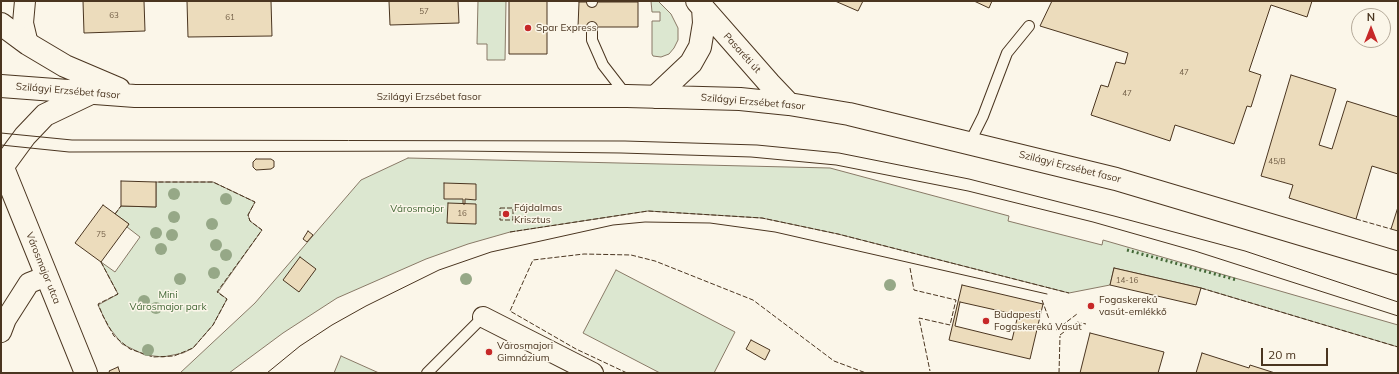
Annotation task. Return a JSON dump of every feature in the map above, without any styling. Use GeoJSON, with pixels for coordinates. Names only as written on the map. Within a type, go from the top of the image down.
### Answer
{"type":"FeatureCollection","features":[{"type":"Feature","properties":{"kind":"main road"},"geometry":{"type":"LineString","coordinates":[[655,97],[691,63],[700,47],[704,23],[700,5]]}},
{"type":"Feature","properties":{"kind":"main road","name":"Pasaréti út"},"geometry":{"type":"LineString","coordinates":[[700,5],[789,104]]}},
{"type":"Feature","properties":{"kind":"main road","name":"Szilágyi Erzsébet fasor"},"geometry":{"type":"LineString","coordinates":[[1,24],[28,44],[66,66],[135,96]]}},
{"type":"Feature","properties":{"kind":"main road","name":"Szilágyi Erzsébet fasor"},"geometry":{"type":"LineString","coordinates":[[1,86],[135,96],[627,96],[740,99],[789,104],[849,114],[1116,178],[1398,263]]}},
{"type":"Feature","properties":{"kind":"main road"},"geometry":{"type":"LineString","coordinates":[[2,164],[25,136],[46,115],[91,93]]}},
{"type":"Feature","properties":{"kind":"main road","name":"Városmajor utca"},"geometry":{"type":"LineString","coordinates":[[2,164],[86,373]]}},
{"type":"Feature","properties":{"kind":"street"},"geometry":{"type":"LineString","coordinates":[[25,1],[23,23],[28,44]]}},
{"type":"Feature","properties":{"kind":"street"},"geometry":{"type":"LineString","coordinates":[[1,332],[6,320],[29,283],[47,276]]}},
{"type":"Feature","properties":{"kind":"street"},"geometry":{"type":"LineString","coordinates":[[483,317],[593,373]]}},
{"type":"Feature","properties":{"kind":"lane"},"geometry":{"type":"LineString","coordinates":[[970,142],[983,116],[1007,53],[1028,26]]}},
{"type":"Feature","properties":{"kind":"lane"},"geometry":{"type":"LineString","coordinates":[[592,27],[592,40],[603,65],[627,96]]}},
{"type":"Feature","properties":{"kind":"lane"},"geometry":{"type":"LineString","coordinates":[[427,373],[483,317]]}},
{"type":"Feature","properties":{"kind":"green space"},"geometry":{"type":"Polygon","coordinates":[[[478,1],[506,1],[505,60],[487,60],[487,44],[477,44],[478,1]]]}},
{"type":"Feature","properties":{"kind":"green space"},"geometry":{"type":"Polygon","coordinates":[[[651,1],[658,1],[671,14],[678,28],[678,40],[674,48],[669,54],[661,57],[653,56],[652,54],[652,21],[660,21],[660,12],[652,12],[651,1]]]}},
{"type":"Feature","properties":{"kind":"green space","name":"Városmajor"},"geometry":{"type":"Polygon","coordinates":[[[408,158],[830,168],[1009,216],[1008,221],[1102,245],[1103,240],[1398,325],[1398,347],[1201,288],[1114,268],[1110,285],[1069,293],[838,234],[762,218],[648,211],[510,232],[468,244],[426,259],[337,298],[283,333],[229,373],[180,373],[255,303],[361,180],[408,158]]]}},
{"type":"Feature","properties":{"kind":"green space","name":"Mini Városmajor park"},"geometry":{"type":"Polygon","coordinates":[[[156,182],[213,182],[255,202],[248,215],[250,221],[262,230],[218,292],[227,299],[213,325],[193,348],[183,353],[163,357],[145,355],[122,344],[108,326],[98,305],[118,294],[101,262],[115,272],[140,237],[127,227],[129,224],[115,214],[121,206],[156,207],[156,182]]]}},
{"type":"Feature","properties":{"kind":"green space"},"geometry":{"type":"Polygon","coordinates":[[[616,270],[735,332],[714,373],[660,373],[583,333],[616,270]]]}},
{"type":"Feature","properties":{"kind":"green space"},"geometry":{"type":"Polygon","coordinates":[[[341,356],[379,373],[334,373],[341,356]]]}},
{"type":"Feature","properties":{"kind":"building"},"geometry":{"type":"Polygon","coordinates":[[[83,1],[144,1],[145,31],[84,33],[83,1]]]}},
{"type":"Feature","properties":{"kind":"building"},"geometry":{"type":"Polygon","coordinates":[[[187,1],[271,1],[272,36],[188,37],[187,1]]]}},
{"type":"Feature","properties":{"kind":"building"},"geometry":{"type":"Polygon","coordinates":[[[389,1],[458,1],[459,23],[390,25],[389,1]]]}},
{"type":"Feature","properties":{"kind":"building","name":"Spar Express"},"geometry":{"type":"Polygon","coordinates":[[[509,1],[547,1],[547,54],[509,54],[509,1]]]}},
{"type":"Feature","properties":{"kind":"building"},"geometry":{"type":"Polygon","coordinates":[[[835,1],[863,1],[858,11],[835,1]]]}},
{"type":"Feature","properties":{"kind":"building"},"geometry":{"type":"Polygon","coordinates":[[[974,1],[992,1],[989,8],[974,1]]]}},
{"type":"Feature","properties":{"kind":"building"},"geometry":{"type":"Polygon","coordinates":[[[1052,1],[1312,1],[1307,17],[1271,5],[1249,71],[1261,75],[1251,107],[1247,106],[1234,144],[1175,125],[1170,141],[1091,115],[1101,85],[1108,87],[1116,62],[1125,64],[1128,53],[1040,26],[1052,1]]]}},
{"type":"Feature","properties":{"kind":"building"},"geometry":{"type":"Polygon","coordinates":[[[579,2],[638,2],[638,27],[578,27],[579,2]]]}},
{"type":"Feature","properties":{"kind":"building"},"geometry":{"type":"Polygon","coordinates":[[[1291,75],[1336,89],[1319,145],[1332,149],[1347,101],[1398,117],[1398,174],[1372,166],[1356,219],[1289,198],[1293,185],[1261,176],[1291,75]]]}},
{"type":"Feature","properties":{"kind":"building"},"geometry":{"type":"Polygon","coordinates":[[[256,159],[271,159],[274,161],[274,167],[271,169],[256,170],[253,167],[253,162],[256,159]]]}},
{"type":"Feature","properties":{"kind":"building"},"geometry":{"type":"Polygon","coordinates":[[[121,181],[156,182],[156,207],[121,206],[121,181]]]}},
{"type":"Feature","properties":{"kind":"building"},"geometry":{"type":"Polygon","coordinates":[[[444,183],[476,184],[476,200],[465,199],[465,204],[463,204],[463,199],[444,199],[444,183]]]}},
{"type":"Feature","properties":{"kind":"building"},"geometry":{"type":"Polygon","coordinates":[[[448,203],[476,204],[476,224],[447,223],[448,203]]]}},
{"type":"Feature","properties":{"kind":"building"},"geometry":{"type":"Polygon","coordinates":[[[103,205],[129,224],[101,262],[75,243],[103,205]]]}},
{"type":"Feature","properties":{"kind":"building"},"geometry":{"type":"Polygon","coordinates":[[[1398,207],[1398,231],[1391,229],[1398,207]]]}},
{"type":"Feature","properties":{"kind":"building"},"geometry":{"type":"Polygon","coordinates":[[[308,231],[313,235],[307,242],[303,239],[308,231]]]}},
{"type":"Feature","properties":{"kind":"building"},"geometry":{"type":"Polygon","coordinates":[[[300,257],[316,269],[299,292],[283,280],[300,257]]]}},
{"type":"Feature","properties":{"kind":"building"},"geometry":{"type":"Polygon","coordinates":[[[1114,268],[1201,288],[1196,305],[1110,285],[1114,268]]]}},
{"type":"Feature","properties":{"kind":"building"},"geometry":{"type":"Polygon","coordinates":[[[962,285],[1043,304],[1030,359],[949,340],[962,285]]]}},
{"type":"Feature","properties":{"kind":"building","name":"Budapesti Fogaskerekű Vasút"},"geometry":{"type":"Polygon","coordinates":[[[960,302],[1018,315],[1012,340],[955,326],[960,302]]]}},
{"type":"Feature","properties":{"kind":"building"},"geometry":{"type":"Polygon","coordinates":[[[1090,333],[1164,352],[1158,373],[1080,373],[1090,333]]]}},
{"type":"Feature","properties":{"kind":"building"},"geometry":{"type":"Polygon","coordinates":[[[751,340],[770,350],[765,360],[746,349],[751,340]]]}},
{"type":"Feature","properties":{"kind":"building"},"geometry":{"type":"Polygon","coordinates":[[[1202,353],[1249,368],[1250,365],[1275,373],[1196,373],[1202,353]]]}},
{"type":"Feature","properties":{"kind":"building"},"geometry":{"type":"Polygon","coordinates":[[[118,367],[120,373],[110,373],[109,371],[118,367]]]}},
{"type":"Feature","properties":{"kind":"tram line"},"geometry":{"type":"LineString","coordinates":[[1,133],[72,140],[625,141],[757,145],[839,153],[969,179],[1114,216],[1245,251],[1398,302]]}},
{"type":"Feature","properties":{"kind":"tram line"},"geometry":{"type":"LineString","coordinates":[[1,145],[69,152],[457,151],[621,153],[751,157],[836,165],[968,191],[1093,222],[1195,251],[1398,316]]}},
{"type":"Feature","properties":{"kind":"tram line"},"geometry":{"type":"LineString","coordinates":[[267,373],[300,346],[332,325],[366,306],[439,270],[491,252],[613,225],[645,222],[710,223],[775,232],[1047,294]]}},
{"type":"Feature","properties":{"kind":"hedge"},"geometry":{"type":"LineString","coordinates":[[1127,250],[1237,280]]}},
{"type":"Feature","properties":{"kind":"fence"},"geometry":{"type":"LineString","coordinates":[[101,262],[118,294],[98,304],[114,336],[130,349],[153,357],[174,356],[193,348],[213,325],[227,299],[217,292],[262,230],[250,221],[248,215],[255,202],[213,182],[156,182]]}},
{"type":"Feature","properties":{"kind":"fence"},"geometry":{"type":"LineString","coordinates":[[115,214],[121,206]]}},
{"type":"Feature","properties":{"kind":"fence"},"geometry":{"type":"LineString","coordinates":[[500,208],[513,208],[513,220],[500,220],[500,208]]}},
{"type":"Feature","properties":{"kind":"fence"},"geometry":{"type":"LineString","coordinates":[[510,232],[648,211],[762,218],[838,234],[1069,293]]}},
{"type":"Feature","properties":{"kind":"fence"},"geometry":{"type":"LineString","coordinates":[[1356,219],[1391,229]]}},
{"type":"Feature","properties":{"kind":"fence"},"geometry":{"type":"LineString","coordinates":[[627,373],[576,349],[510,311],[533,260],[584,254],[631,255],[655,261],[753,300],[834,361],[866,373]]}},
{"type":"Feature","properties":{"kind":"fence"},"geometry":{"type":"LineString","coordinates":[[910,268],[914,290],[956,300],[950,325],[919,318],[930,371]]}},
{"type":"Feature","properties":{"kind":"fence"},"geometry":{"type":"LineString","coordinates":[[1201,288],[1398,347]]}},
{"type":"Feature","properties":{"kind":"fence"},"geometry":{"type":"LineString","coordinates":[[1042,300],[1049,319]]}},
{"type":"Feature","properties":{"kind":"fence"},"geometry":{"type":"LineString","coordinates":[[1056,330],[1077,314]]}},
{"type":"Feature","properties":{"kind":"fence"},"geometry":{"type":"LineString","coordinates":[[1060,335],[1077,322],[1086,324]]}},
{"type":"Feature","properties":{"kind":"fence"},"geometry":{"type":"LineString","coordinates":[[1059,373],[1060,336]]}},
{"type":"Feature","properties":{"kind":"place","name":"Spar Express"},"geometry":{"type":"Point","coordinates":[528,28]}},
{"type":"Feature","properties":{"kind":"place","name":"Fájdalmas Krisztus"},"geometry":{"type":"Point","coordinates":[506,214]}},
{"type":"Feature","properties":{"kind":"place","name":"Fogaskerekű vasút-emlékkő"},"geometry":{"type":"Point","coordinates":[1091,306]}},
{"type":"Feature","properties":{"kind":"place","name":"Budapesti Fogaskerekű Vasút"},"geometry":{"type":"Point","coordinates":[986,321]}},
{"type":"Feature","properties":{"kind":"place","name":"Városmajori Gimnázium"},"geometry":{"type":"Point","coordinates":[489,352]}}]}
